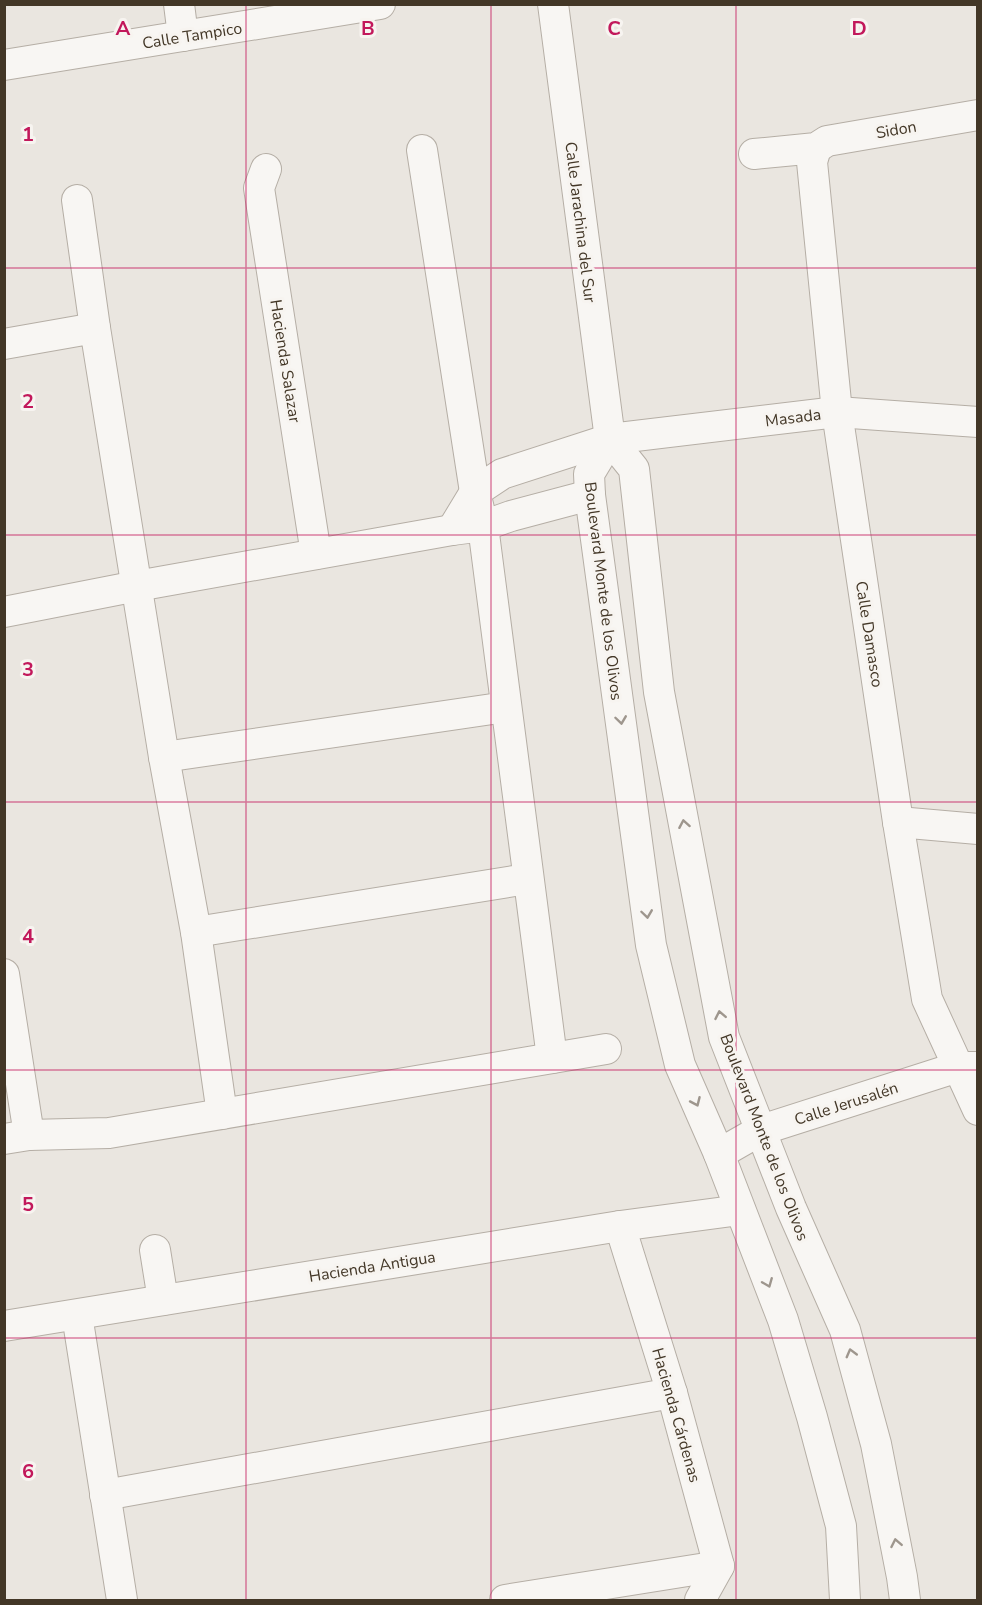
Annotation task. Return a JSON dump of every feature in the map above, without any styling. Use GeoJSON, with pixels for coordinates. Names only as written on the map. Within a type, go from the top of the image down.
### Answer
{"type":"FeatureCollection","features":[{"type":"Feature","properties":{"kind":"street"},"geometry":{"type":"LineString","coordinates":[[179,4],[183,36]]}},
{"type":"Feature","properties":{"kind":"street","name":"Calle Tampico"},"geometry":{"type":"LineString","coordinates":[[4,65],[380,4]]}},
{"type":"Feature","properties":{"kind":"street","name":"Calle Jarachina del Sur"},"geometry":{"type":"LineString","coordinates":[[553,4],[610,439]]}},
{"type":"Feature","properties":{"kind":"street","name":"Sidon"},"geometry":{"type":"LineString","coordinates":[[754,154],[816,148],[828,141],[978,115]]}},
{"type":"Feature","properties":{"kind":"street","name":"Calle Damasco"},"geometry":{"type":"LineString","coordinates":[[816,148],[812,162],[837,412],[898,822],[927,999],[968,1067],[978,1110]]}},
{"type":"Feature","properties":{"kind":"street"},"geometry":{"type":"LineString","coordinates":[[422,150],[475,492],[483,526],[552,1058]]}},
{"type":"Feature","properties":{"kind":"street","name":"Hacienda Salazar"},"geometry":{"type":"LineString","coordinates":[[266,169],[259,188],[316,554]]}},
{"type":"Feature","properties":{"kind":"street"},"geometry":{"type":"LineString","coordinates":[[77,200],[95,328],[196,932],[222,1114]]}},
{"type":"Feature","properties":{"kind":"street"},"geometry":{"type":"LineString","coordinates":[[4,344],[95,328]]}},
{"type":"Feature","properties":{"kind":"street","name":"Masada"},"geometry":{"type":"LineString","coordinates":[[475,492],[502,474],[610,439],[837,412],[978,422]]}},
{"type":"Feature","properties":{"kind":"street","name":"Boulevard Monte de los Olivos"},"geometry":{"type":"LineString","coordinates":[[845,1600],[841,1526],[783,1320],[719,1154],[680,1065],[651,945],[590,495],[589,474],[610,439],[634,469],[659,692],[724,1037],[791,1208],[845,1330],[876,1444],[905,1600]]}},
{"type":"Feature","properties":{"kind":"street"},"geometry":{"type":"LineString","coordinates":[[452,530],[475,492]]}},
{"type":"Feature","properties":{"kind":"street"},"geometry":{"type":"LineString","coordinates":[[4,612],[137,586],[483,526],[511,516],[590,495]]}},
{"type":"Feature","properties":{"kind":"street"},"geometry":{"type":"LineString","coordinates":[[165,757],[506,706]]}},
{"type":"Feature","properties":{"kind":"street"},"geometry":{"type":"LineString","coordinates":[[898,822],[978,829]]}},
{"type":"Feature","properties":{"kind":"street"},"geometry":{"type":"LineString","coordinates":[[196,932],[527,879]]}},
{"type":"Feature","properties":{"kind":"street"},"geometry":{"type":"LineString","coordinates":[[4,974],[17,1137],[109,1133],[606,1049]]}},
{"type":"Feature","properties":{"kind":"street","name":"Calle Jerusalén"},"geometry":{"type":"LineString","coordinates":[[719,1154],[761,1130],[968,1067]]}},
{"type":"Feature","properties":{"kind":"street","name":"Hacienda Antigua"},"geometry":{"type":"LineString","coordinates":[[4,1326],[620,1226],[740,1209]]}},
{"type":"Feature","properties":{"kind":"street","name":"Hacienda Cárdenas"},"geometry":{"type":"LineString","coordinates":[[620,1226],[672,1393],[719,1566]]}},
{"type":"Feature","properties":{"kind":"street"},"geometry":{"type":"LineString","coordinates":[[155,1250],[163,1300]]}},
{"type":"Feature","properties":{"kind":"street"},"geometry":{"type":"LineString","coordinates":[[76,1315],[122,1600]]}},
{"type":"Feature","properties":{"kind":"street"},"geometry":{"type":"LineString","coordinates":[[105,1495],[672,1393]]}},
{"type":"Feature","properties":{"kind":"street"},"geometry":{"type":"LineString","coordinates":[[506,1600],[719,1566]]}},
{"type":"Feature","properties":{"kind":"street"},"geometry":{"type":"LineString","coordinates":[[700,1600],[719,1566]]}}]}
